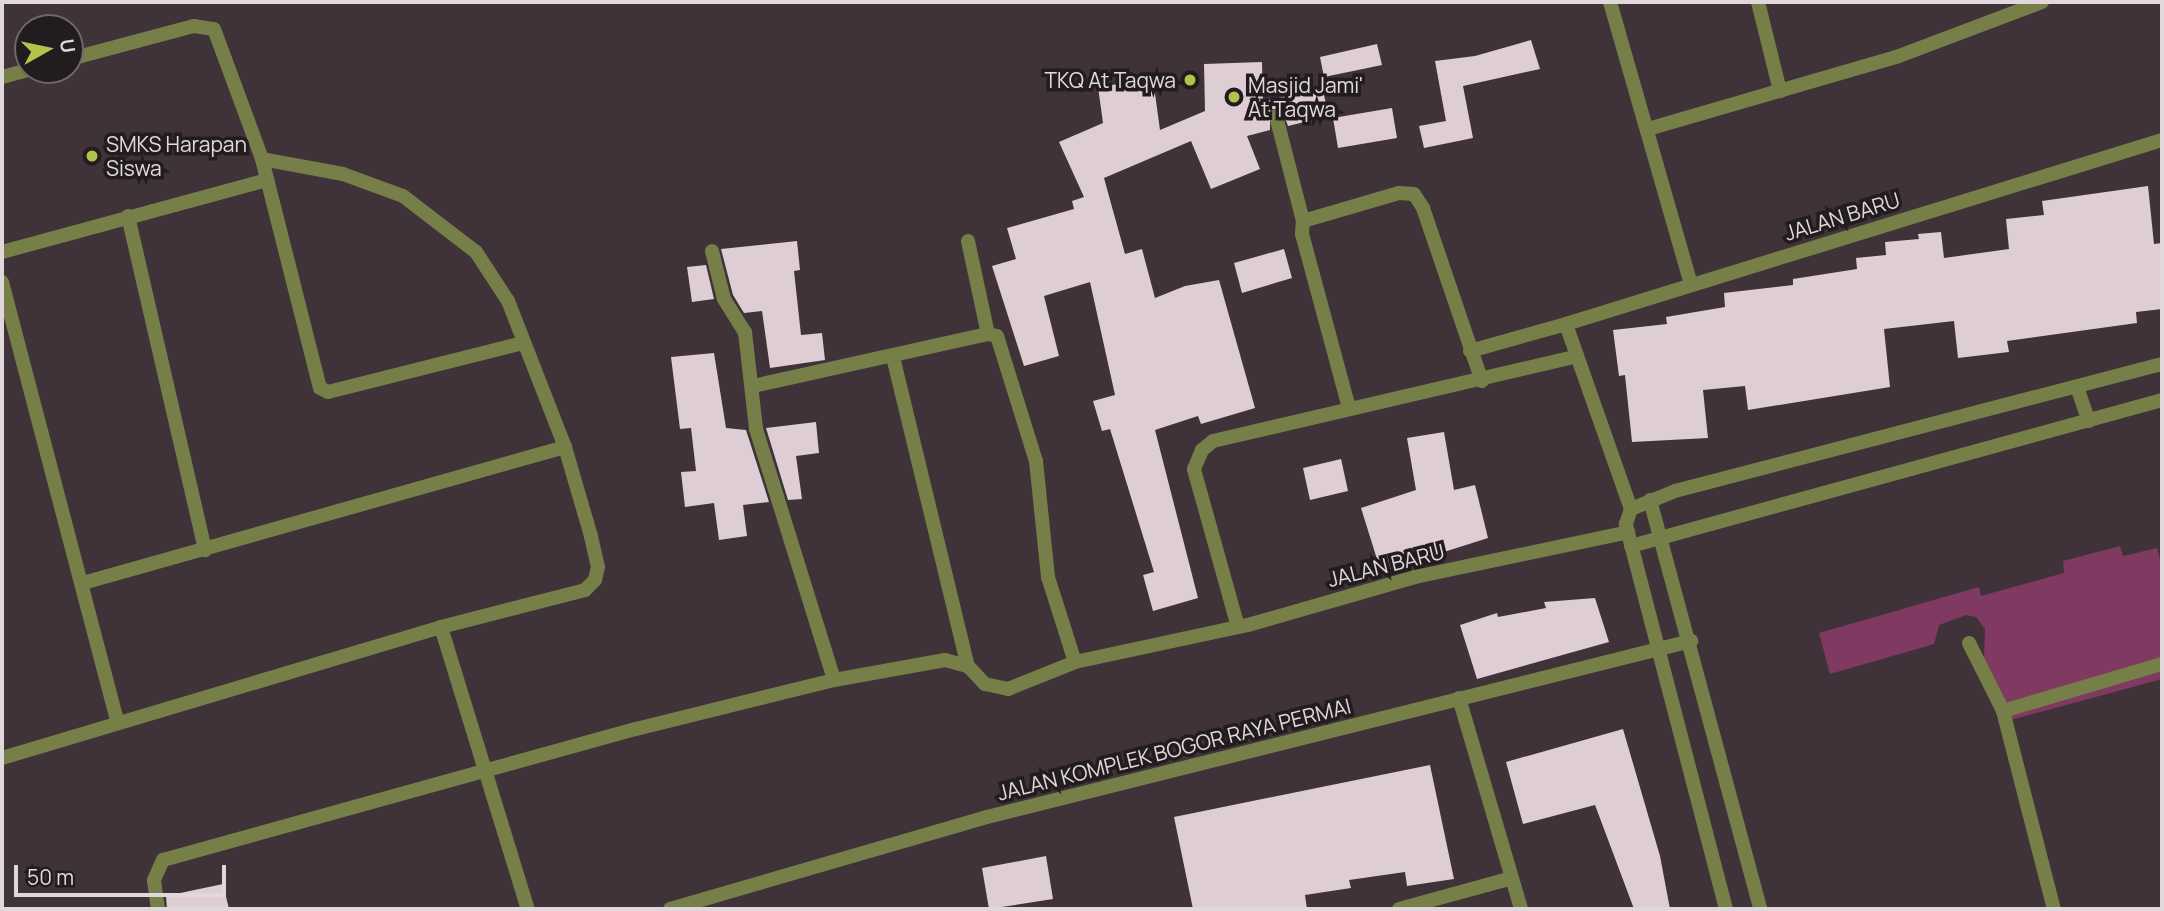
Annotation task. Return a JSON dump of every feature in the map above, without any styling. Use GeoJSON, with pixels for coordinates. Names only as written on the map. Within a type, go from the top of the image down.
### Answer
{"type":"FeatureCollection","features":[{"type":"Feature","properties":{"kind":"street"},"geometry":{"type":"LineString","coordinates":[[1610,2],[1692,284]]}},
{"type":"Feature","properties":{"kind":"street"},"geometry":{"type":"LineString","coordinates":[[1758,2],[1780,91]]}},
{"type":"Feature","properties":{"kind":"street"},"geometry":{"type":"LineString","coordinates":[[1648,129],[1899,56],[2042,2]]}},
{"type":"Feature","properties":{"kind":"street"},"geometry":{"type":"LineString","coordinates":[[84,56],[206,25],[214,29],[262,159],[320,388],[328,392],[523,343]]}},
{"type":"Feature","properties":{"kind":"street"},"geometry":{"type":"LineString","coordinates":[[1276,117],[1303,220],[1302,234],[1349,408]]}},
{"type":"Feature","properties":{"kind":"street","name":"JALAN BARU"},"geometry":{"type":"LineString","coordinates":[[1471,351],[2162,140]]}},
{"type":"Feature","properties":{"kind":"street"},"geometry":{"type":"LineString","coordinates":[[2,758],[441,628],[585,590],[595,580],[598,567],[592,536],[565,447],[499,284],[456,232],[403,196],[343,174],[262,159]]}},
{"type":"Feature","properties":{"kind":"street"},"geometry":{"type":"LineString","coordinates":[[2,252],[267,180]]}},
{"type":"Feature","properties":{"kind":"street"},"geometry":{"type":"LineString","coordinates":[[1303,220],[1372,200],[1414,194],[1423,208],[1482,381]]}},
{"type":"Feature","properties":{"kind":"street"},"geometry":{"type":"LineString","coordinates":[[128,216],[205,550]]}},
{"type":"Feature","properties":{"kind":"street"},"geometry":{"type":"LineString","coordinates":[[893,357],[968,666],[985,684],[1008,690],[1075,662],[1048,577],[1036,461],[1002,344],[988,334],[968,241]]}},
{"type":"Feature","properties":{"kind":"street"},"geometry":{"type":"LineString","coordinates":[[712,251],[724,299],[745,332],[756,429],[770,483],[834,680]]}},
{"type":"Feature","properties":{"kind":"street"},"geometry":{"type":"LineString","coordinates":[[2,282],[118,723]]}},
{"type":"Feature","properties":{"kind":"street"},"geometry":{"type":"LineString","coordinates":[[1566,324],[1629,503],[1626,519],[1629,539],[1726,909]]}},
{"type":"Feature","properties":{"kind":"street"},"geometry":{"type":"LineString","coordinates":[[752,386],[988,334]]}},
{"type":"Feature","properties":{"kind":"street"},"geometry":{"type":"LineString","coordinates":[[1238,626],[1194,468],[1202,450],[1213,441],[1349,408],[1482,381],[1577,356]]}},
{"type":"Feature","properties":{"kind":"street"},"geometry":{"type":"LineString","coordinates":[[1629,503],[1650,500],[2162,364]]}},
{"type":"Feature","properties":{"kind":"street"},"geometry":{"type":"LineString","coordinates":[[2077,387],[2090,421]]}},
{"type":"Feature","properties":{"kind":"street","name":"JALAN BARU"},"geometry":{"type":"LineString","coordinates":[[1075,662],[1238,626],[1415,577],[1629,539],[1661,536],[2162,400]]}},
{"type":"Feature","properties":{"kind":"street"},"geometry":{"type":"LineString","coordinates":[[83,583],[565,447]]}},
{"type":"Feature","properties":{"kind":"street"},"geometry":{"type":"LineString","coordinates":[[1650,500],[1691,641],[1760,909]]}},
{"type":"Feature","properties":{"kind":"street"},"geometry":{"type":"LineString","coordinates":[[441,628],[528,909]]}},
{"type":"Feature","properties":{"kind":"street","name":"JALAN KOMPLEK BOGOR RAYA PERMAI"},"geometry":{"type":"LineString","coordinates":[[670,909],[987,817],[1691,641]]}},
{"type":"Feature","properties":{"kind":"street"},"geometry":{"type":"LineString","coordinates":[[1969,643],[2003,711],[2054,909]]}},
{"type":"Feature","properties":{"kind":"street"},"geometry":{"type":"LineString","coordinates":[[158,909],[154,880],[163,860],[485,771],[834,680],[945,660],[968,666]]}},
{"type":"Feature","properties":{"kind":"street"},"geometry":{"type":"LineString","coordinates":[[2003,711],[2162,664]]}},
{"type":"Feature","properties":{"kind":"street"},"geometry":{"type":"LineString","coordinates":[[1459,698],[1521,909]]}},
{"type":"Feature","properties":{"kind":"street"},"geometry":{"type":"LineString","coordinates":[[1399,909],[1512,878]]}},
{"type":"Feature","properties":{"kind":"shaded area"},"geometry":{"type":"Polygon","coordinates":[[[2120,546],[2123,556],[2157,548],[2162,567],[2162,679],[2003,722],[1984,657],[1985,629],[1976,617],[1966,615],[1939,625],[1934,644],[1830,674],[1819,633],[1979,587],[1981,596],[2064,573],[2063,561],[2120,546]]]}},
{"type":"Feature","properties":{"kind":"building"},"geometry":{"type":"Polygon","coordinates":[[[1531,40],[1540,69],[1463,86],[1473,138],[1424,148],[1419,126],[1446,121],[1435,61],[1475,56],[1531,40]]]}},
{"type":"Feature","properties":{"kind":"building"},"geometry":{"type":"Polygon","coordinates":[[[1377,44],[1382,65],[1324,77],[1320,57],[1377,44]]]}},
{"type":"Feature","properties":{"kind":"building"},"geometry":{"type":"Polygon","coordinates":[[[1262,62],[1263,102],[1322,87],[1329,116],[1288,126],[1282,109],[1270,109],[1270,130],[1247,136],[1260,169],[1211,189],[1191,141],[1104,178],[1125,254],[1142,249],[1155,298],[1185,286],[1219,280],[1255,408],[1201,424],[1198,416],[1155,430],[1198,598],[1153,611],[1143,575],[1154,572],[1110,429],[1102,431],[1093,401],[1115,395],[1090,282],[1044,296],[1059,356],[1024,366],[992,266],[1016,259],[1007,228],[1074,209],[1072,201],[1084,197],[1059,142],[1103,123],[1098,87],[1153,79],[1160,130],[1205,111],[1204,64],[1262,62]]]}},
{"type":"Feature","properties":{"kind":"building"},"geometry":{"type":"Polygon","coordinates":[[[1392,108],[1397,138],[1338,148],[1333,118],[1392,108]]]}},
{"type":"Feature","properties":{"kind":"building"},"geometry":{"type":"Polygon","coordinates":[[[2148,186],[2154,244],[2162,243],[2162,309],[2136,312],[2137,323],[2007,341],[2009,352],[1958,358],[1954,321],[1884,329],[1890,387],[1748,410],[1745,386],[1703,390],[1708,438],[1632,442],[1625,375],[1619,376],[1613,330],[1667,324],[1666,317],[1725,307],[1724,293],[1793,285],[1793,279],[1857,269],[1856,258],[1886,255],[1885,242],[1919,239],[1918,234],[1941,232],[1944,258],[2009,249],[2006,219],[2044,215],[2042,201],[2148,186]]]}},
{"type":"Feature","properties":{"kind":"building"},"geometry":{"type":"Polygon","coordinates":[[[797,241],[800,270],[794,271],[801,335],[822,333],[825,360],[770,368],[762,311],[744,313],[733,295],[721,249],[797,241]]]}},
{"type":"Feature","properties":{"kind":"building"},"geometry":{"type":"Polygon","coordinates":[[[1284,249],[1292,278],[1242,293],[1234,263],[1284,249]]]}},
{"type":"Feature","properties":{"kind":"building"},"geometry":{"type":"Polygon","coordinates":[[[706,265],[714,299],[692,302],[687,267],[706,265]]]}},
{"type":"Feature","properties":{"kind":"building"},"geometry":{"type":"Polygon","coordinates":[[[714,353],[726,428],[746,430],[769,502],[743,505],[747,536],[719,540],[714,503],[685,507],[681,472],[696,471],[691,428],[680,429],[671,357],[714,353]]]}},
{"type":"Feature","properties":{"kind":"building"},"geometry":{"type":"Polygon","coordinates":[[[816,422],[819,453],[796,456],[802,499],[788,500],[766,428],[816,422]]]}},
{"type":"Feature","properties":{"kind":"building"},"geometry":{"type":"Polygon","coordinates":[[[1444,432],[1454,490],[1475,485],[1488,538],[1381,572],[1361,508],[1416,490],[1407,438],[1444,432]]]}},
{"type":"Feature","properties":{"kind":"building"},"geometry":{"type":"Polygon","coordinates":[[[1341,459],[1348,491],[1310,500],[1303,468],[1341,459]]]}},
{"type":"Feature","properties":{"kind":"building"},"geometry":{"type":"Polygon","coordinates":[[[1595,598],[1609,642],[1477,679],[1460,625],[1497,613],[1498,617],[1546,608],[1544,602],[1595,598]]]}},
{"type":"Feature","properties":{"kind":"building"},"geometry":{"type":"Polygon","coordinates":[[[1623,729],[1660,856],[1670,909],[1634,909],[1595,805],[1523,824],[1506,762],[1623,729]]]}},
{"type":"Feature","properties":{"kind":"building"},"geometry":{"type":"Polygon","coordinates":[[[1430,765],[1454,879],[1407,886],[1405,872],[1349,880],[1351,888],[1305,895],[1307,909],[1193,909],[1174,817],[1430,765]]]}},
{"type":"Feature","properties":{"kind":"building"},"geometry":{"type":"Polygon","coordinates":[[[1046,856],[1053,899],[989,909],[982,868],[1046,856]]]}},
{"type":"Feature","properties":{"kind":"building"},"geometry":{"type":"Polygon","coordinates":[[[223,884],[229,909],[167,909],[166,896],[223,884]]]}},
{"type":"Feature","properties":{"kind":"place","name":"TKQ At Taqwa"},"geometry":{"type":"Point","coordinates":[1190,80]}},
{"type":"Feature","properties":{"kind":"place","name":"Masjid Jami' At Taqwa"},"geometry":{"type":"Point","coordinates":[1234,97]}},
{"type":"Feature","properties":{"kind":"place","name":"SMKS Harapan Siswa"},"geometry":{"type":"Point","coordinates":[92,156]}}]}
